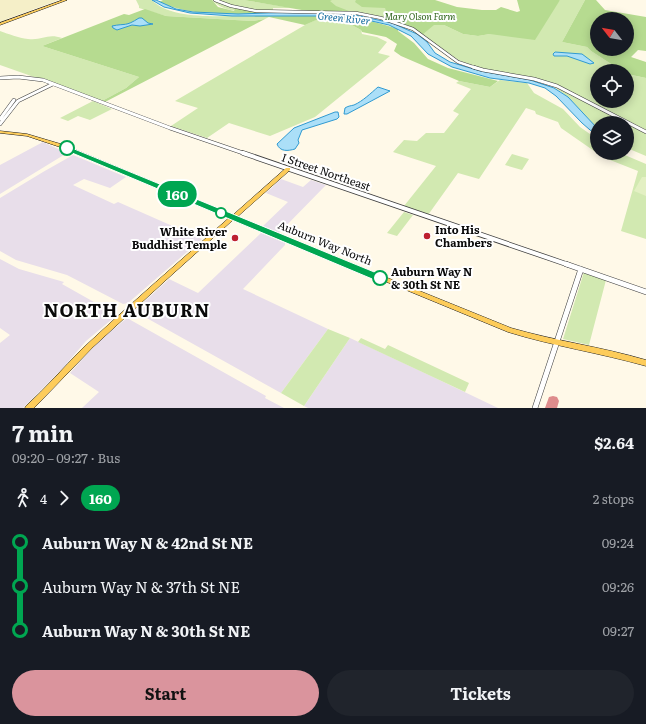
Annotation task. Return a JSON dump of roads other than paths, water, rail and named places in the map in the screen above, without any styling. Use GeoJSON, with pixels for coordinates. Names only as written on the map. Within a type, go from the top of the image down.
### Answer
{"type":"FeatureCollection","features":[{"type":"Feature","properties":{"kind":"main road"},"geometry":{"type":"LineString","coordinates":[[0,25],[68,0]]}},
{"type":"Feature","properties":{"kind":"main road"},"geometry":{"type":"LineString","coordinates":[[0,25],[18,18]]}},
{"type":"Feature","properties":{"kind":"main road","name":"Auburn Way North"},"geometry":{"type":"LineString","coordinates":[[0,132],[41,138],[233,218],[521,334],[610,353],[646,363]]}},
{"type":"Feature","properties":{"kind":"main road"},"geometry":{"type":"LineString","coordinates":[[29,408],[50,389],[78,357],[127,311],[288,169]]}},
{"type":"Feature","properties":{"kind":"street"},"geometry":{"type":"LineString","coordinates":[[215,0],[231,6],[256,11],[308,11],[370,15],[409,28],[422,35],[458,62],[483,70],[537,80],[557,86],[646,132]]}},
{"type":"Feature","properties":{"kind":"street","name":"I Street Northeast"},"geometry":{"type":"LineString","coordinates":[[0,78],[31,78],[52,83],[170,128],[646,292]]}},
{"type":"Feature","properties":{"kind":"street"},"geometry":{"type":"LineString","coordinates":[[0,119],[16,99],[52,83]]}},
{"type":"Feature","properties":{"kind":"street"},"geometry":{"type":"LineString","coordinates":[[0,124],[18,101],[52,83]]}},
{"type":"Feature","properties":{"kind":"street"},"geometry":{"type":"LineString","coordinates":[[535,408],[581,269]]}},
{"type":"Feature","properties":{"kind":"water"},"geometry":{"type":"Polygon","coordinates":[[[152,0],[156,0],[176,9],[193,12],[238,14],[296,12],[350,14],[392,23],[417,34],[427,42],[435,53],[450,62],[480,71],[530,80],[554,88],[568,97],[590,121],[590,130],[556,96],[545,88],[529,83],[490,78],[452,67],[428,54],[411,36],[389,25],[363,19],[337,16],[232,16],[190,13],[164,7],[152,0]]]}},
{"type":"Feature","properties":{"kind":"water"},"geometry":{"type":"Polygon","coordinates":[[[139,18],[153,24],[140,26],[132,25],[117,30],[112,26],[128,24],[139,18]]]}},
{"type":"Feature","properties":{"kind":"water"},"geometry":{"type":"Polygon","coordinates":[[[555,52],[582,54],[594,63],[590,64],[567,56],[554,56],[553,54],[555,52]]]}},
{"type":"Feature","properties":{"kind":"water"},"geometry":{"type":"Polygon","coordinates":[[[378,87],[390,91],[347,114],[344,114],[345,108],[361,101],[378,87]]]}},
{"type":"Feature","properties":{"kind":"water"},"geometry":{"type":"Polygon","coordinates":[[[338,112],[339,117],[337,119],[302,130],[298,140],[299,143],[295,149],[282,150],[278,147],[277,144],[294,128],[338,112]]]}},
{"type":"Feature","properties":{"kind":"place","name":"Into His Chambers"},"geometry":{"type":"Point","coordinates":[427,236]}},
{"type":"Feature","properties":{"kind":"place","name":"White River Buddhist Temple"},"geometry":{"type":"Point","coordinates":[235,238]}},
{"type":"Feature","properties":{"kind":"place","name":"Auburn Way N & 30th St NE"},"geometry":{"type":"Point","coordinates":[380,278]}},
{"type":"Feature","properties":{"kind":"district","name":"NORTH AUBURN"},"geometry":{"type":"Point","coordinates":[127,311]}},
{"type":"Feature","properties":{"kind":"park label","name":"Mary Olson Farm"},"geometry":{"type":"Point","coordinates":[420,17]}},
{"type":"Feature","properties":{"kind":"water label","name":"Green River"},"geometry":{"type":"Point","coordinates":[344,18]}}]}
